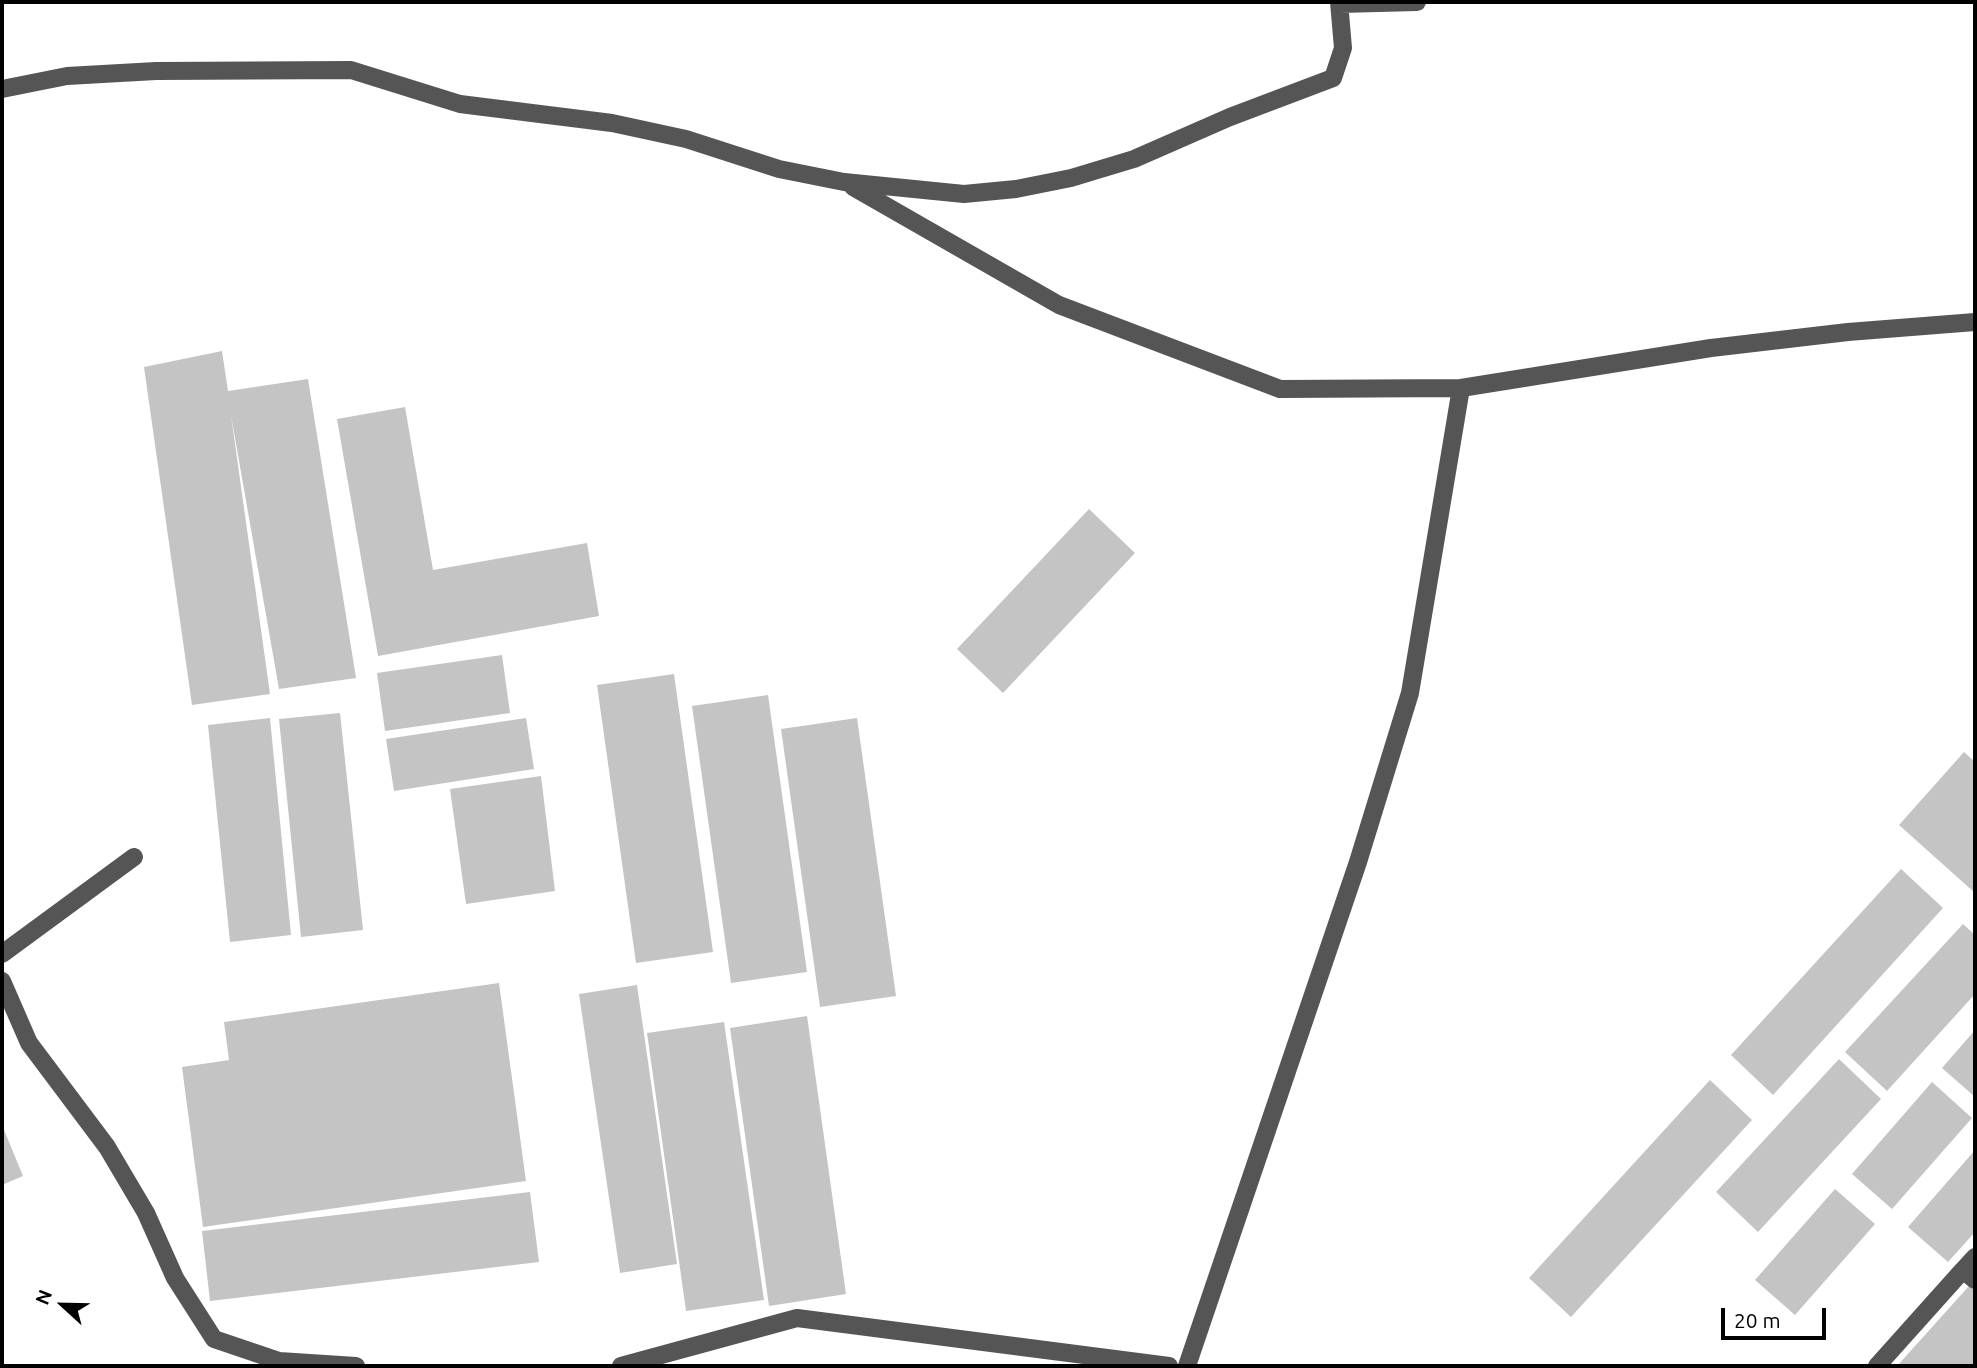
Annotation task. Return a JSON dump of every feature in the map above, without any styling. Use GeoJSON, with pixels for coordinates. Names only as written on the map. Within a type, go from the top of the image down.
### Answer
{"type":"FeatureCollection","features":[{"type":"Feature","properties":{"kind":"street"},"geometry":{"type":"LineString","coordinates":[[2,89],[67,76],[156,71],[351,70],[460,104],[612,123],[686,139],[779,169],[844,182],[964,194],[1016,189],[1071,178],[1134,159],[1230,117],[1333,78],[1343,48],[1339,3],[1417,2]]}},
{"type":"Feature","properties":{"kind":"street"},"geometry":{"type":"LineString","coordinates":[[844,182],[1059,305],[1280,389],[1461,388],[1711,348],[1848,332],[1975,322]]}},
{"type":"Feature","properties":{"kind":"street"},"geometry":{"type":"LineString","coordinates":[[1187,1366],[1358,862],[1410,693],[1461,388]]}},
{"type":"Feature","properties":{"kind":"street"},"geometry":{"type":"LineString","coordinates":[[2,954],[134,857]]}},
{"type":"Feature","properties":{"kind":"street"},"geometry":{"type":"LineString","coordinates":[[2,981],[29,1043],[107,1147],[146,1213],[175,1278],[214,1339],[279,1362],[356,1366]]}},
{"type":"Feature","properties":{"kind":"street"},"geometry":{"type":"LineString","coordinates":[[1877,1366],[1971,1269]]}},
{"type":"Feature","properties":{"kind":"street"},"geometry":{"type":"LineString","coordinates":[[621,1366],[797,1318],[1054,1359],[1169,1366]]}},
{"type":"Feature","properties":{"kind":"building"},"geometry":{"type":"Polygon","coordinates":[[[222,351],[228,391],[308,379],[356,678],[279,689],[231,415],[270,694],[192,705],[144,367],[222,351]]]}},
{"type":"Feature","properties":{"kind":"building"},"geometry":{"type":"Polygon","coordinates":[[[405,407],[433,570],[587,543],[599,616],[378,656],[337,419],[405,407]]]}},
{"type":"Feature","properties":{"kind":"building"},"geometry":{"type":"Polygon","coordinates":[[[1089,509],[1135,553],[1003,693],[957,649],[1089,509]]]}},
{"type":"Feature","properties":{"kind":"building"},"geometry":{"type":"Polygon","coordinates":[[[502,655],[510,713],[385,731],[377,673],[502,655]]]}},
{"type":"Feature","properties":{"kind":"building"},"geometry":{"type":"Polygon","coordinates":[[[674,674],[713,952],[636,963],[597,685],[674,674]]]}},
{"type":"Feature","properties":{"kind":"building"},"geometry":{"type":"Polygon","coordinates":[[[768,695],[807,972],[731,983],[692,706],[768,695]]]}},
{"type":"Feature","properties":{"kind":"building"},"geometry":{"type":"Polygon","coordinates":[[[340,713],[363,930],[301,937],[279,719],[340,713]]]}},
{"type":"Feature","properties":{"kind":"building"},"geometry":{"type":"Polygon","coordinates":[[[270,718],[291,935],[230,942],[208,725],[270,718]]]}},
{"type":"Feature","properties":{"kind":"building"},"geometry":{"type":"Polygon","coordinates":[[[526,718],[534,769],[394,791],[386,739],[526,718]]]}},
{"type":"Feature","properties":{"kind":"building"},"geometry":{"type":"Polygon","coordinates":[[[857,718],[896,996],[820,1007],[781,729],[857,718]]]}},
{"type":"Feature","properties":{"kind":"building"},"geometry":{"type":"Polygon","coordinates":[[[1964,752],[1975,762],[1975,893],[1899,825],[1964,752]]]}},
{"type":"Feature","properties":{"kind":"building"},"geometry":{"type":"Polygon","coordinates":[[[541,776],[555,891],[466,904],[450,789],[541,776]]]}},
{"type":"Feature","properties":{"kind":"building"},"geometry":{"type":"Polygon","coordinates":[[[1901,869],[1943,908],[1773,1095],[1731,1055],[1901,869]]]}},
{"type":"Feature","properties":{"kind":"building"},"geometry":{"type":"Polygon","coordinates":[[[1963,924],[1975,935],[1975,994],[1887,1091],[1845,1052],[1963,924]]]}},
{"type":"Feature","properties":{"kind":"building"},"geometry":{"type":"Polygon","coordinates":[[[499,983],[526,1181],[203,1227],[182,1067],[229,1060],[224,1022],[499,983]]]}},
{"type":"Feature","properties":{"kind":"building"},"geometry":{"type":"Polygon","coordinates":[[[637,985],[677,1264],[620,1273],[579,994],[637,985]]]}},
{"type":"Feature","properties":{"kind":"building"},"geometry":{"type":"Polygon","coordinates":[[[807,1016],[846,1294],[769,1306],[730,1028],[807,1016]]]}},
{"type":"Feature","properties":{"kind":"building"},"geometry":{"type":"Polygon","coordinates":[[[724,1022],[764,1300],[686,1311],[647,1033],[724,1022]]]}},
{"type":"Feature","properties":{"kind":"building"},"geometry":{"type":"Polygon","coordinates":[[[1975,1030],[1975,1097],[1942,1068],[1975,1030]]]}},
{"type":"Feature","properties":{"kind":"building"},"geometry":{"type":"Polygon","coordinates":[[[1839,1059],[1881,1099],[1758,1232],[1716,1192],[1839,1059]]]}},
{"type":"Feature","properties":{"kind":"building"},"geometry":{"type":"Polygon","coordinates":[[[1710,1080],[1752,1120],[1571,1317],[1529,1278],[1710,1080]]]}},
{"type":"Feature","properties":{"kind":"building"},"geometry":{"type":"Polygon","coordinates":[[[1932,1082],[1972,1118],[1892,1209],[1852,1174],[1932,1082]]]}},
{"type":"Feature","properties":{"kind":"building"},"geometry":{"type":"Polygon","coordinates":[[[2,1125],[23,1176],[2,1185],[2,1125]]]}},
{"type":"Feature","properties":{"kind":"building"},"geometry":{"type":"Polygon","coordinates":[[[1975,1150],[1975,1232],[1948,1262],[1908,1227],[1975,1150]]]}},
{"type":"Feature","properties":{"kind":"building"},"geometry":{"type":"Polygon","coordinates":[[[1835,1189],[1875,1224],[1795,1315],[1755,1280],[1835,1189]]]}},
{"type":"Feature","properties":{"kind":"building"},"geometry":{"type":"Polygon","coordinates":[[[530,1192],[539,1262],[210,1301],[202,1231],[530,1192]]]}},
{"type":"Feature","properties":{"kind":"building"},"geometry":{"type":"Polygon","coordinates":[[[1969,1286],[1975,1291],[1973,1366],[1897,1366],[1969,1286]]]}}]}
